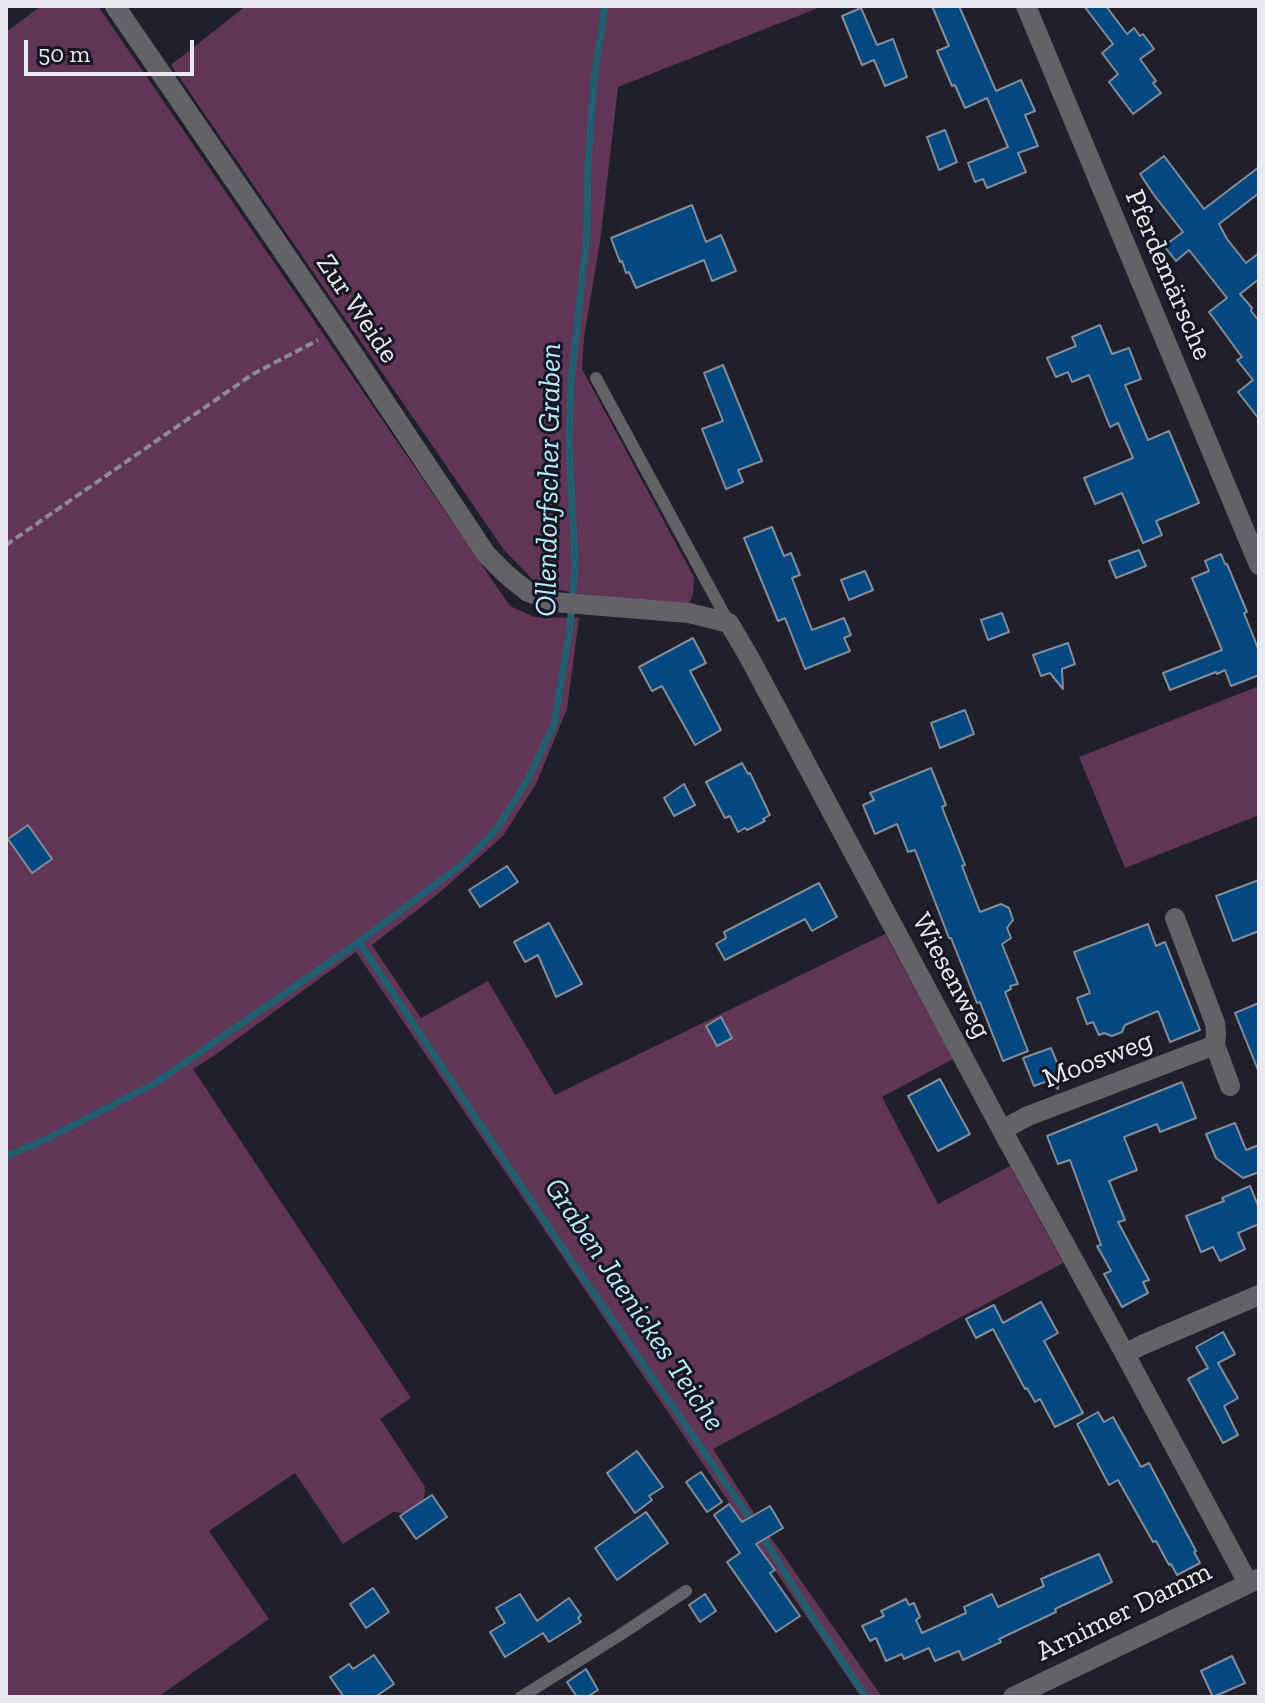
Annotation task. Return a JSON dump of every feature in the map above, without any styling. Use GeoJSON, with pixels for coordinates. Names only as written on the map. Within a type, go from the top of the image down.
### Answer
{"type":"FeatureCollection","features":[{"type":"Feature","properties":{"kind":"street","name":"Zur Weide"},"geometry":{"type":"LineString","coordinates":[[115,6],[486,554],[528,592],[554,602],[689,613],[729,623]]}},
{"type":"Feature","properties":{"kind":"street","name":"Pferdemärsche"},"geometry":{"type":"LineString","coordinates":[[1026,6],[1259,565]]}},
{"type":"Feature","properties":{"kind":"street","name":"Wiesenweg"},"geometry":{"type":"LineString","coordinates":[[729,623],[1002,1130],[1254,1581]]}},
{"type":"Feature","properties":{"kind":"street"},"geometry":{"type":"LineString","coordinates":[[1175,918],[1215,1023],[1215,1045],[1230,1086]]}},
{"type":"Feature","properties":{"kind":"street","name":"Moosweg"},"geometry":{"type":"LineString","coordinates":[[1002,1130],[1028,1116],[1215,1045]]}},
{"type":"Feature","properties":{"kind":"street"},"geometry":{"type":"LineString","coordinates":[[1125,1354],[1259,1295]]}},
{"type":"Feature","properties":{"kind":"street","name":"Arnimer Damm"},"geometry":{"type":"LineString","coordinates":[[1013,1697],[1254,1581]]}},
{"type":"Feature","properties":{"kind":"lane","name":"Wiesenweg"},"geometry":{"type":"LineString","coordinates":[[596,378],[729,623]]}},
{"type":"Feature","properties":{"kind":"lane"},"geometry":{"type":"LineString","coordinates":[[521,1697],[686,1591]]}},
{"type":"Feature","properties":{"kind":"path"},"geometry":{"type":"LineString","coordinates":[[6,545],[253,374],[337,330]]}},
{"type":"Feature","properties":{"kind":"shaded area"},"geometry":{"type":"Polygon","coordinates":[[[41,6],[98,6],[510,606],[534,617],[579,618],[567,709],[536,784],[503,836],[438,894],[372,945],[421,1018],[488,981],[555,1095],[885,934],[953,1059],[882,1097],[938,1204],[1010,1166],[1063,1263],[713,1449],[882,1697],[861,1697],[356,952],[193,1069],[411,1398],[380,1419],[425,1487],[424,1500],[404,1513],[393,1512],[343,1544],[295,1473],[209,1531],[269,1619],[158,1697],[6,1697],[6,32],[41,6]]]}},
{"type":"Feature","properties":{"kind":"shaded area"},"geometry":{"type":"Polygon","coordinates":[[[246,6],[823,6],[618,87],[582,369],[694,577],[690,602],[681,605],[580,594],[538,585],[504,550],[171,65],[246,6]]]}},
{"type":"Feature","properties":{"kind":"shaded area"},"geometry":{"type":"Polygon","coordinates":[[[1259,686],[1259,815],[1125,868],[1079,757],[1259,686]]]}},
{"type":"Feature","properties":{"kind":"building"},"geometry":{"type":"Polygon","coordinates":[[[932,6],[959,6],[996,91],[1021,80],[1035,111],[1025,115],[1038,146],[1018,153],[1026,172],[987,188],[983,179],[975,182],[968,163],[1008,147],[987,98],[965,108],[955,85],[952,86],[937,51],[949,46],[932,6]]]}},
{"type":"Feature","properties":{"kind":"building"},"geometry":{"type":"Polygon","coordinates":[[[1084,6],[1106,6],[1127,34],[1134,28],[1154,49],[1140,59],[1161,93],[1133,114],[1109,82],[1118,74],[1102,53],[1113,44],[1084,6]]]}},
{"type":"Feature","properties":{"kind":"building"},"geometry":{"type":"Polygon","coordinates":[[[861,8],[877,45],[893,39],[907,77],[885,86],[874,60],[862,65],[842,16],[861,8]]]}},
{"type":"Feature","properties":{"kind":"building"},"geometry":{"type":"Polygon","coordinates":[[[945,130],[957,162],[939,170],[927,137],[945,130]]]}},
{"type":"Feature","properties":{"kind":"building"},"geometry":{"type":"Polygon","coordinates":[[[1164,156],[1204,209],[1259,167],[1259,193],[1219,224],[1246,263],[1259,253],[1259,279],[1240,294],[1259,321],[1259,419],[1238,392],[1253,380],[1237,360],[1242,357],[1209,312],[1227,298],[1189,250],[1176,261],[1164,246],[1183,232],[1140,174],[1164,156]]]}},
{"type":"Feature","properties":{"kind":"building"},"geometry":{"type":"Polygon","coordinates":[[[692,205],[706,242],[721,235],[736,271],[712,281],[704,260],[636,288],[629,272],[626,273],[620,262],[611,238],[692,205]]]}},
{"type":"Feature","properties":{"kind":"building"},"geometry":{"type":"Polygon","coordinates":[[[1100,325],[1112,354],[1129,348],[1141,379],[1125,385],[1148,440],[1169,431],[1199,503],[1156,521],[1162,535],[1143,543],[1122,493],[1095,504],[1084,478],[1133,458],[1118,423],[1110,427],[1089,375],[1072,382],[1068,372],[1056,377],[1047,358],[1076,346],[1072,337],[1100,325]]]}},
{"type":"Feature","properties":{"kind":"building"},"geometry":{"type":"Polygon","coordinates":[[[723,365],[762,461],[738,470],[743,482],[726,489],[702,429],[723,421],[704,373],[723,365]]]}},
{"type":"Feature","properties":{"kind":"building"},"geometry":{"type":"Polygon","coordinates":[[[772,527],[784,556],[791,553],[800,575],[792,578],[812,630],[844,618],[851,635],[844,638],[850,651],[805,669],[785,618],[778,621],[744,538],[772,527]]]}},
{"type":"Feature","properties":{"kind":"building"},"geometry":{"type":"Polygon","coordinates":[[[1139,550],[1146,566],[1116,578],[1109,561],[1139,550]]]}},
{"type":"Feature","properties":{"kind":"building"},"geometry":{"type":"Polygon","coordinates":[[[1221,554],[1247,612],[1244,613],[1259,651],[1259,675],[1231,686],[1225,670],[1170,690],[1163,673],[1222,650],[1192,578],[1209,571],[1205,561],[1221,554]]]}},
{"type":"Feature","properties":{"kind":"building"},"geometry":{"type":"Polygon","coordinates":[[[865,571],[873,590],[849,600],[841,580],[865,571]]]}},
{"type":"Feature","properties":{"kind":"building"},"geometry":{"type":"Polygon","coordinates":[[[1002,613],[1009,632],[988,640],[981,620],[1002,613]]]}},
{"type":"Feature","properties":{"kind":"building"},"geometry":{"type":"Polygon","coordinates":[[[693,638],[706,663],[690,671],[721,730],[695,745],[662,686],[652,691],[639,667],[693,638]]]}},
{"type":"Feature","properties":{"kind":"building"},"geometry":{"type":"Polygon","coordinates":[[[1068,643],[1075,664],[1062,669],[1063,689],[1050,673],[1041,676],[1033,655],[1068,643]]]}},
{"type":"Feature","properties":{"kind":"building"},"geometry":{"type":"Polygon","coordinates":[[[965,710],[974,734],[940,748],[931,723],[965,710]]]}},
{"type":"Feature","properties":{"kind":"building"},"geometry":{"type":"Polygon","coordinates":[[[742,763],[770,815],[763,819],[765,821],[738,832],[730,816],[725,818],[706,782],[742,763]]]}},
{"type":"Feature","properties":{"kind":"building"},"geometry":{"type":"Polygon","coordinates":[[[931,768],[980,912],[1001,904],[1009,908],[1013,920],[1007,928],[1011,938],[1002,944],[1018,984],[1010,986],[1011,989],[1005,992],[1028,1051],[1003,1061],[980,1002],[977,1003],[949,938],[915,850],[908,852],[897,824],[875,834],[863,805],[874,800],[870,793],[931,768]]]}},
{"type":"Feature","properties":{"kind":"building"},"geometry":{"type":"Polygon","coordinates":[[[684,784],[695,805],[674,816],[664,798],[684,784]]]}},
{"type":"Feature","properties":{"kind":"building"},"geometry":{"type":"Polygon","coordinates":[[[28,825],[52,859],[32,873],[8,839],[28,825]]]}},
{"type":"Feature","properties":{"kind":"building"},"geometry":{"type":"Polygon","coordinates":[[[507,866],[518,882],[480,907],[469,890],[507,866]]]}},
{"type":"Feature","properties":{"kind":"building"},"geometry":{"type":"Polygon","coordinates":[[[1259,880],[1259,931],[1233,941],[1216,896],[1259,880]]]}},
{"type":"Feature","properties":{"kind":"building"},"geometry":{"type":"Polygon","coordinates":[[[819,883],[837,917],[812,931],[805,919],[725,960],[716,944],[726,938],[724,932],[819,883]]]}},
{"type":"Feature","properties":{"kind":"building"},"geometry":{"type":"Polygon","coordinates":[[[549,923],[582,984],[556,997],[538,955],[525,962],[514,942],[549,923]]]}},
{"type":"Feature","properties":{"kind":"building"},"geometry":{"type":"Polygon","coordinates":[[[1148,924],[1156,946],[1165,942],[1200,1030],[1170,1042],[1158,1011],[1125,1025],[1122,1032],[1112,1036],[1099,1035],[1093,1022],[1087,1024],[1077,998],[1090,993],[1074,952],[1148,924]]]}},
{"type":"Feature","properties":{"kind":"building"},"geometry":{"type":"Polygon","coordinates":[[[1259,1003],[1259,1069],[1258,1070],[1235,1013],[1259,1003]]]}},
{"type":"Feature","properties":{"kind":"building"},"geometry":{"type":"Polygon","coordinates":[[[721,1017],[732,1038],[717,1046],[706,1026],[721,1017]]]}},
{"type":"Feature","properties":{"kind":"building"},"geometry":{"type":"Polygon","coordinates":[[[1051,1048],[1060,1070],[1058,1089],[1047,1081],[1034,1086],[1023,1058],[1051,1048]]]}},
{"type":"Feature","properties":{"kind":"building"},"geometry":{"type":"Polygon","coordinates":[[[940,1079],[970,1134],[938,1151],[908,1096],[940,1079]]]}},
{"type":"Feature","properties":{"kind":"building"},"geometry":{"type":"Polygon","coordinates":[[[1182,1082],[1196,1118],[1160,1132],[1157,1124],[1124,1137],[1137,1170],[1109,1181],[1125,1220],[1118,1222],[1149,1280],[1143,1282],[1148,1293],[1122,1307],[1104,1274],[1111,1271],[1097,1246],[1101,1245],[1070,1160],[1058,1164],[1047,1136],[1182,1082]]]}},
{"type":"Feature","properties":{"kind":"building"},"geometry":{"type":"Polygon","coordinates":[[[1235,1123],[1246,1150],[1259,1145],[1259,1172],[1243,1178],[1216,1158],[1206,1134],[1235,1123]]]}},
{"type":"Feature","properties":{"kind":"building"},"geometry":{"type":"Polygon","coordinates":[[[1250,1186],[1259,1208],[1259,1224],[1238,1233],[1245,1249],[1220,1261],[1213,1247],[1201,1252],[1186,1216],[1224,1201],[1222,1198],[1250,1186]]]}},
{"type":"Feature","properties":{"kind":"building"},"geometry":{"type":"Polygon","coordinates":[[[1041,1302],[1058,1333],[1044,1341],[1083,1413],[1055,1427],[1040,1399],[1035,1402],[1025,1389],[993,1329],[976,1338],[966,1319],[994,1305],[1003,1323],[1041,1302]]]}},
{"type":"Feature","properties":{"kind":"building"},"geometry":{"type":"Polygon","coordinates":[[[1223,1332],[1235,1354],[1218,1363],[1238,1398],[1224,1406],[1238,1435],[1223,1443],[1188,1379],[1208,1368],[1196,1347],[1223,1332]]]}},
{"type":"Feature","properties":{"kind":"building"},"geometry":{"type":"Polygon","coordinates":[[[1098,1412],[1104,1422],[1113,1417],[1141,1467],[1149,1463],[1200,1563],[1177,1575],[1156,1541],[1153,1542],[1118,1480],[1109,1485],[1077,1424],[1098,1412]]]}},
{"type":"Feature","properties":{"kind":"building"},"geometry":{"type":"Polygon","coordinates":[[[637,1451],[663,1487],[649,1496],[652,1500],[635,1513],[607,1473],[637,1451]]]}},
{"type":"Feature","properties":{"kind":"building"},"geometry":{"type":"Polygon","coordinates":[[[701,1472],[722,1502],[707,1512],[686,1482],[701,1472]]]}},
{"type":"Feature","properties":{"kind":"building"},"geometry":{"type":"Polygon","coordinates":[[[432,1495],[447,1517],[416,1539],[400,1516],[432,1495]]]}},
{"type":"Feature","properties":{"kind":"building"},"geometry":{"type":"Polygon","coordinates":[[[729,1504],[742,1522],[770,1506],[783,1528],[756,1544],[775,1570],[770,1573],[800,1616],[776,1632],[727,1562],[740,1553],[714,1515],[729,1504]]]}},
{"type":"Feature","properties":{"kind":"building"},"geometry":{"type":"Polygon","coordinates":[[[646,1512],[668,1543],[617,1580],[595,1548],[646,1512]]]}},
{"type":"Feature","properties":{"kind":"building"},"geometry":{"type":"Polygon","coordinates":[[[1099,1554],[1112,1582],[1055,1609],[1056,1612],[963,1660],[959,1651],[935,1661],[929,1648],[904,1659],[902,1654],[886,1661],[876,1638],[870,1641],[862,1626],[884,1616],[881,1611],[906,1599],[909,1605],[914,1603],[920,1617],[916,1620],[922,1633],[966,1613],[964,1607],[992,1594],[998,1607],[1044,1586],[1041,1579],[1099,1554]]]}},
{"type":"Feature","properties":{"kind":"building"},"geometry":{"type":"Polygon","coordinates":[[[373,1588],[389,1612],[366,1628],[350,1604],[373,1588]]]}},
{"type":"Feature","properties":{"kind":"building"},"geometry":{"type":"Polygon","coordinates":[[[520,1594],[537,1621],[569,1598],[581,1615],[578,1618],[581,1622],[549,1642],[543,1633],[505,1657],[490,1632],[505,1623],[496,1608],[520,1594]]]}},
{"type":"Feature","properties":{"kind":"building"},"geometry":{"type":"Polygon","coordinates":[[[705,1594],[716,1611],[700,1622],[689,1605],[705,1594]]]}},
{"type":"Feature","properties":{"kind":"building"},"geometry":{"type":"Polygon","coordinates":[[[374,1655],[394,1684],[375,1697],[344,1697],[330,1677],[349,1664],[353,1669],[374,1655]]]}},
{"type":"Feature","properties":{"kind":"building"},"geometry":{"type":"Polygon","coordinates":[[[1232,1656],[1245,1683],[1213,1697],[1201,1671],[1232,1656]]]}},
{"type":"Feature","properties":{"kind":"building"},"geometry":{"type":"Polygon","coordinates":[[[586,1669],[598,1690],[587,1697],[577,1697],[567,1682],[586,1669]]]}},
{"type":"Feature","properties":{"kind":"waterway","name":"Ollendorfscher Graben"},"geometry":{"type":"LineString","coordinates":[[6,1156],[154,1084],[359,942],[460,866],[496,830],[527,781],[554,725],[570,627],[575,565],[569,442],[571,381],[587,233],[594,79],[605,6]]}},
{"type":"Feature","properties":{"kind":"waterway","name":"Graben Jaenickes Teiche"},"geometry":{"type":"LineString","coordinates":[[359,942],[562,1247],[754,1524]]}},
{"type":"Feature","properties":{"kind":"waterway","name":"Graben Jaenickes Teiche"},"geometry":{"type":"LineString","coordinates":[[761,1534],[866,1697]]}}]}
